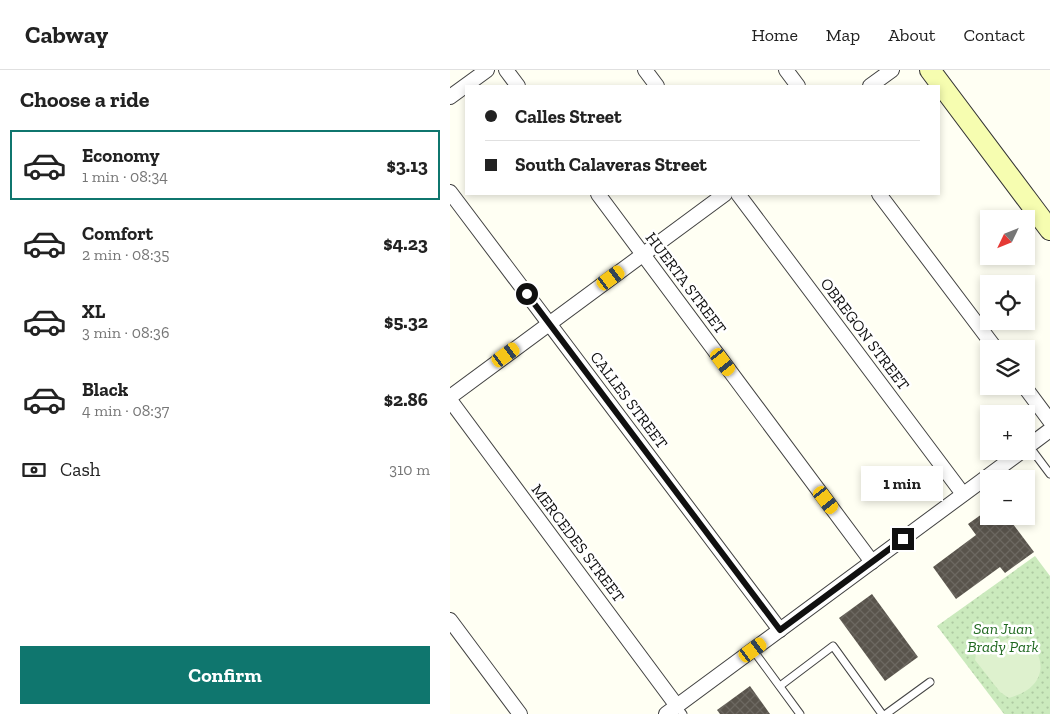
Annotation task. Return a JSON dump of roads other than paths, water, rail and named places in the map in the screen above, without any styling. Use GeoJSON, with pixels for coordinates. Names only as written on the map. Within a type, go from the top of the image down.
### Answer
{"type":"FeatureCollection","features":[{"type":"Feature","properties":{"kind":"street"},"geometry":{"type":"LineString","coordinates":[[466,85],[487,70]]}},
{"type":"Feature","properties":{"kind":"street"},"geometry":{"type":"LineString","coordinates":[[506,70],[517,85]]}},
{"type":"Feature","properties":{"kind":"street"},"geometry":{"type":"LineString","coordinates":[[645,70],[656,85]]}},
{"type":"Feature","properties":{"kind":"street"},"geometry":{"type":"LineString","coordinates":[[786,70],[797,85]]}},
{"type":"Feature","properties":{"kind":"street"},"geometry":{"type":"LineString","coordinates":[[871,85],[892,70]]}},
{"type":"Feature","properties":{"kind":"street"},"geometry":{"type":"LineString","coordinates":[[930,70],[1050,230]]}},
{"type":"Feature","properties":{"kind":"street"},"geometry":{"type":"LineString","coordinates":[[450,97],[465,86]]}},
{"type":"Feature","properties":{"kind":"street","name":"CALLES STREET"},"geometry":{"type":"LineString","coordinates":[[450,192],[780,630]]}},
{"type":"Feature","properties":{"kind":"street","name":"HUERTA STREET"},"geometry":{"type":"LineString","coordinates":[[599,195],[872,562]]}},
{"type":"Feature","properties":{"kind":"street"},"geometry":{"type":"LineString","coordinates":[[450,398],[724,195]]}},
{"type":"Feature","properties":{"kind":"street","name":"OBREGON STREET"},"geometry":{"type":"LineString","coordinates":[[739,195],[963,494]]}},
{"type":"Feature","properties":{"kind":"street"},"geometry":{"type":"LineString","coordinates":[[880,195],[989,340]]}},
{"type":"Feature","properties":{"kind":"street"},"geometry":{"type":"LineString","coordinates":[[1031,395],[1050,421]]}},
{"type":"Feature","properties":{"kind":"street","name":"MERCEDES STREET"},"geometry":{"type":"LineString","coordinates":[[450,398],[676,711]]}},
{"type":"Feature","properties":{"kind":"street"},"geometry":{"type":"LineString","coordinates":[[1035,441],[1050,430]]}},
{"type":"Feature","properties":{"kind":"street"},"geometry":{"type":"LineString","coordinates":[[676,711],[753,650],[1010,460]]}},
{"type":"Feature","properties":{"kind":"street"},"geometry":{"type":"LineString","coordinates":[[450,620],[520,714]]}},
{"type":"Feature","properties":{"kind":"lane"},"geometry":{"type":"LineString","coordinates":[[1035,458],[1050,474]]}},
{"type":"Feature","properties":{"kind":"lane"},"geometry":{"type":"LineString","coordinates":[[780,686],[833,646],[884,714],[930,682]]}},
{"type":"Feature","properties":{"kind":"lane"},"geometry":{"type":"LineString","coordinates":[[753,650],[800,714]]}},
{"type":"Feature","properties":{"kind":"park label","name":"San Juan Brady Park"},"geometry":{"type":"Point","coordinates":[1003,637]}}]}
